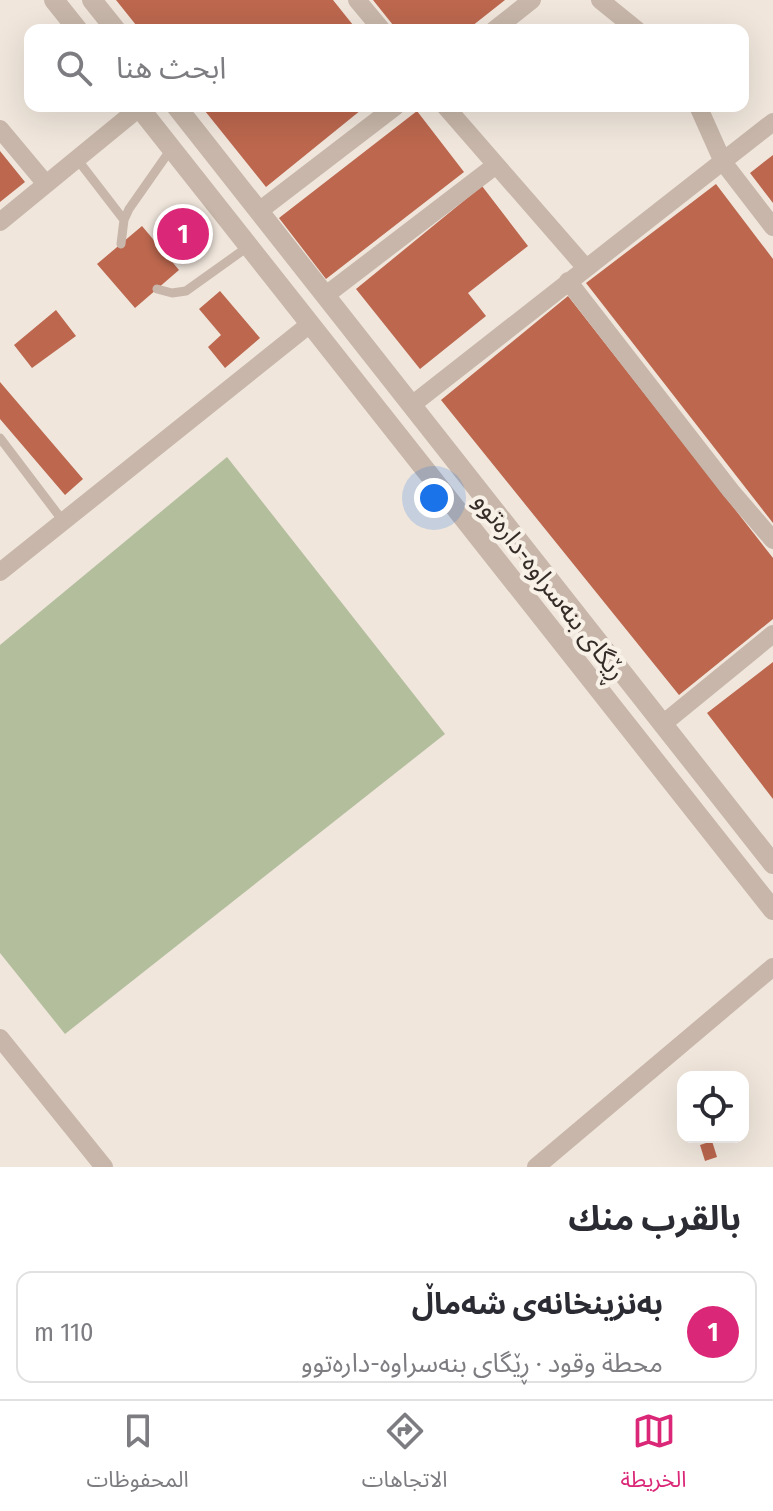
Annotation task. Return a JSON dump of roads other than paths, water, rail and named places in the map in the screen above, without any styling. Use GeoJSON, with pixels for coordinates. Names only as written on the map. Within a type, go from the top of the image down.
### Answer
{"type":"FeatureCollection","features":[{"type":"Feature","properties":{"kind":"street"},"geometry":{"type":"LineString","coordinates":[[54,0],[73,24]]}},
{"type":"Feature","properties":{"kind":"street"},"geometry":{"type":"LineString","coordinates":[[92,0],[111,24]]}},
{"type":"Feature","properties":{"kind":"street"},"geometry":{"type":"LineString","coordinates":[[357,0],[377,24]]}},
{"type":"Feature","properties":{"kind":"street"},"geometry":{"type":"LineString","coordinates":[[502,24],[532,0]]}},
{"type":"Feature","properties":{"kind":"street"},"geometry":{"type":"LineString","coordinates":[[600,0],[630,24]]}},
{"type":"Feature","properties":{"kind":"street"},"geometry":{"type":"LineString","coordinates":[[0,222],[133,112]]}},
{"type":"Feature","properties":{"kind":"street","name":"ڕێگای بنەسراوە-دارەتوو"},"geometry":{"type":"LineString","coordinates":[[143,112],[773,910]]}},
{"type":"Feature","properties":{"kind":"street","name":"ڕێگای بنەسراوە-دارەتوو"},"geometry":{"type":"LineString","coordinates":[[181,112],[773,864]]}},
{"type":"Feature","properties":{"kind":"street"},"geometry":{"type":"LineString","coordinates":[[259,211],[388,112]]}},
{"type":"Feature","properties":{"kind":"street"},"geometry":{"type":"LineString","coordinates":[[450,112],[586,268]]}},
{"type":"Feature","properties":{"kind":"street"},"geometry":{"type":"LineString","coordinates":[[701,112],[723,162],[773,227]]}},
{"type":"Feature","properties":{"kind":"street"},"geometry":{"type":"LineString","coordinates":[[413,404],[773,122]]}},
{"type":"Feature","properties":{"kind":"street"},"geometry":{"type":"LineString","coordinates":[[0,129],[46,184]]}},
{"type":"Feature","properties":{"kind":"street"},"geometry":{"type":"LineString","coordinates":[[326,295],[496,165]]}},
{"type":"Feature","properties":{"kind":"street"},"geometry":{"type":"LineString","coordinates":[[281,287],[305,268]]}},
{"type":"Feature","properties":{"kind":"street"},"geometry":{"type":"LineString","coordinates":[[568,281],[731,491],[773,540]]}},
{"type":"Feature","properties":{"kind":"street"},"geometry":{"type":"LineString","coordinates":[[0,572],[310,324]]}},
{"type":"Feature","properties":{"kind":"street"},"geometry":{"type":"LineString","coordinates":[[664,723],[773,634]]}},
{"type":"Feature","properties":{"kind":"street"},"geometry":{"type":"LineString","coordinates":[[536,1167],[773,967]]}},
{"type":"Feature","properties":{"kind":"street"},"geometry":{"type":"LineString","coordinates":[[0,1038],[104,1167]]}},
{"type":"Feature","properties":{"kind":"lane"},"geometry":{"type":"LineString","coordinates":[[121,244],[124,220],[171,149]]}},
{"type":"Feature","properties":{"kind":"lane"},"geometry":{"type":"LineString","coordinates":[[77,159],[124,220]]}},
{"type":"Feature","properties":{"kind":"lane"},"geometry":{"type":"LineString","coordinates":[[157,289],[172,293],[186,291],[249,246]]}},
{"type":"Feature","properties":{"kind":"lane"},"geometry":{"type":"LineString","coordinates":[[0,438],[63,521]]}},
{"type":"Feature","properties":{"kind":"place","name":"بەنزینخانەی شەماڵ"},"geometry":{"type":"Point","coordinates":[183,234]}}]}
